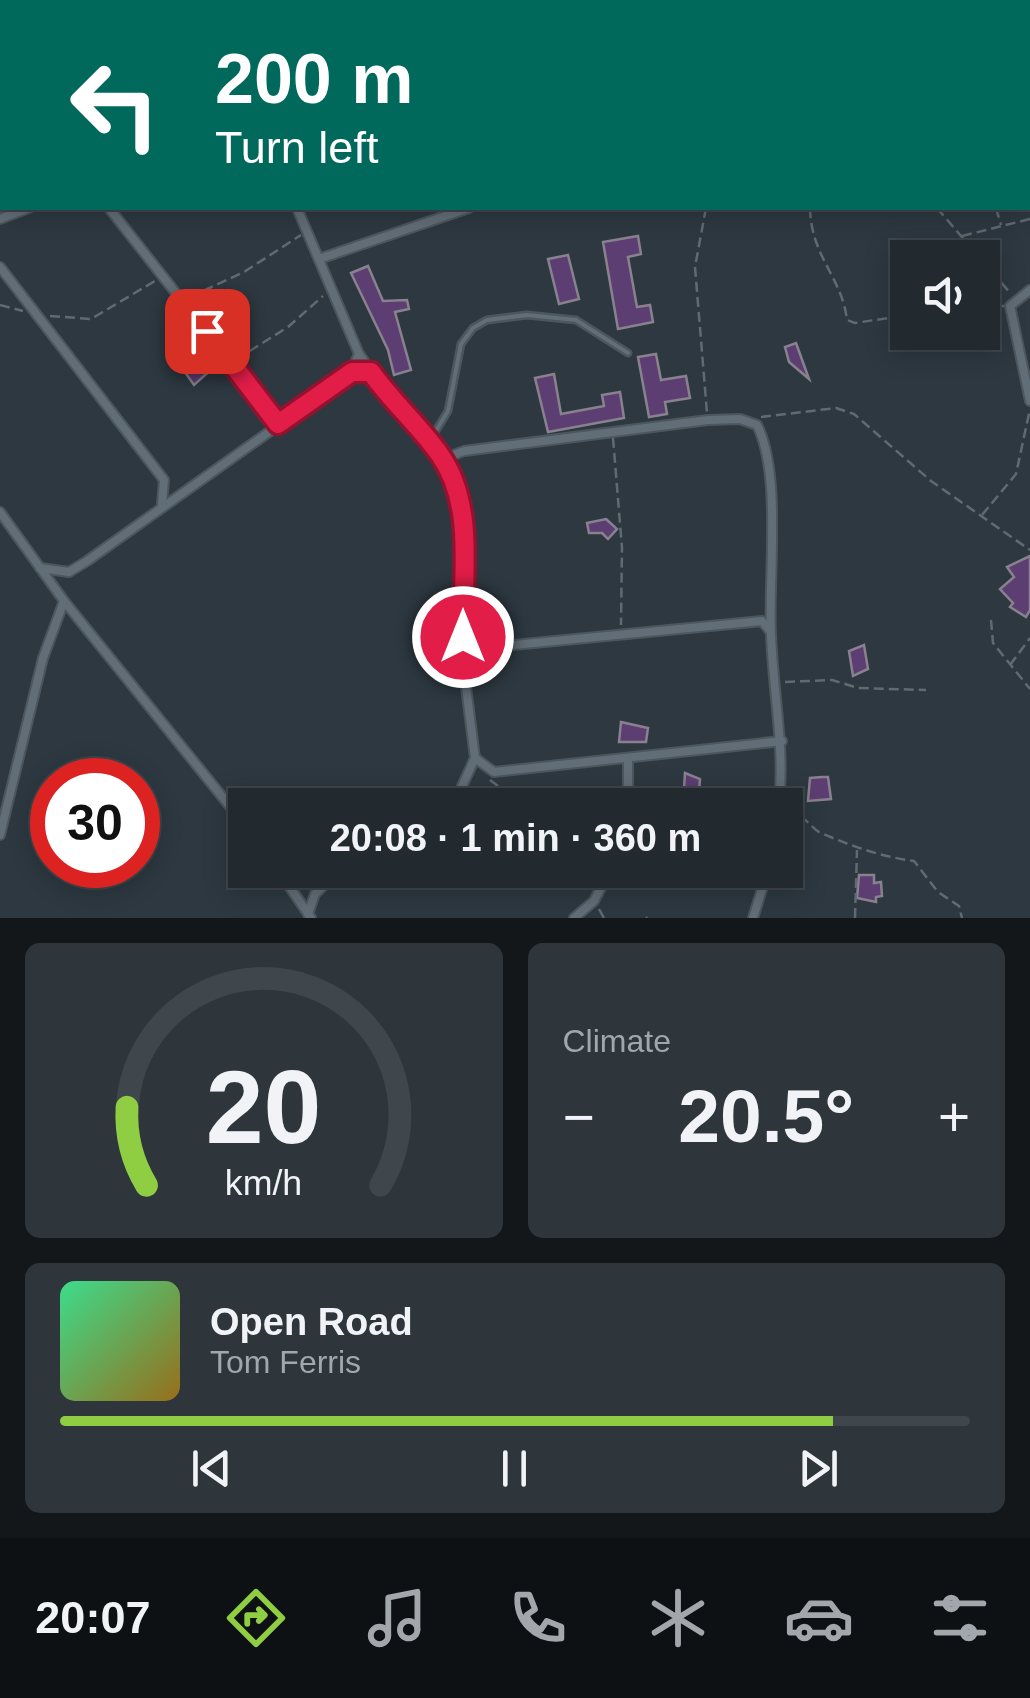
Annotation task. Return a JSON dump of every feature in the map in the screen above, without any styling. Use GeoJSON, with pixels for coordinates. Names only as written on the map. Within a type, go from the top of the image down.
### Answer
{"type":"FeatureCollection","features":[{"type":"Feature","properties":{"kind":"street"},"geometry":{"type":"LineString","coordinates":[[0,219],[24,210]]}},
{"type":"Feature","properties":{"kind":"street"},"geometry":{"type":"LineString","coordinates":[[111,210],[278,424]]}},
{"type":"Feature","properties":{"kind":"street"},"geometry":{"type":"LineString","coordinates":[[298,210],[360,354],[443,458],[461,508],[463,637],[476,758],[462,788]]}},
{"type":"Feature","properties":{"kind":"street"},"geometry":{"type":"LineString","coordinates":[[319,259],[463,210]]}},
{"type":"Feature","properties":{"kind":"street"},"geometry":{"type":"LineString","coordinates":[[0,268],[164,480],[162,504]]}},
{"type":"Feature","properties":{"kind":"street"},"geometry":{"type":"LineString","coordinates":[[1030,290],[1013,302],[1030,401]]}},
{"type":"Feature","properties":{"kind":"street"},"geometry":{"type":"LineString","coordinates":[[0,835],[43,658],[69,572],[352,372],[360,354]]}},
{"type":"Feature","properties":{"kind":"street"},"geometry":{"type":"LineString","coordinates":[[352,372],[371,372]]}},
{"type":"Feature","properties":{"kind":"street"},"geometry":{"type":"LineString","coordinates":[[443,458],[464,450],[708,420],[750,421],[762,434],[771,508],[770,631],[782,741],[779,788]]}},
{"type":"Feature","properties":{"kind":"street"},"geometry":{"type":"LineString","coordinates":[[0,512],[62,598],[228,804]]}},
{"type":"Feature","properties":{"kind":"street"},"geometry":{"type":"LineString","coordinates":[[40,568],[69,572]]}},
{"type":"Feature","properties":{"kind":"street"},"geometry":{"type":"LineString","coordinates":[[463,637],[480,648],[762,622],[770,631]]}},
{"type":"Feature","properties":{"kind":"street"},"geometry":{"type":"LineString","coordinates":[[476,758],[494,772],[782,741]]}},
{"type":"Feature","properties":{"kind":"street"},"geometry":{"type":"LineString","coordinates":[[628,758],[628,788]]}},
{"type":"Feature","properties":{"kind":"street"},"geometry":{"type":"LineString","coordinates":[[291,888],[310,916]]}},
{"type":"Feature","properties":{"kind":"street"},"geometry":{"type":"LineString","coordinates":[[310,916],[315,894],[321,888]]}},
{"type":"Feature","properties":{"kind":"street"},"geometry":{"type":"LineString","coordinates":[[574,918],[594,901],[601,888]]}},
{"type":"Feature","properties":{"kind":"street"},"geometry":{"type":"LineString","coordinates":[[752,918],[762,888]]}},
{"type":"Feature","properties":{"kind":"lane"},"geometry":{"type":"LineString","coordinates":[[429,442],[448,411],[462,344],[473,328],[487,320],[527,315],[576,320],[628,353]]}},
{"type":"Feature","properties":{"kind":"path"},"geometry":{"type":"LineString","coordinates":[[706,210],[695,267],[708,420]]}},
{"type":"Feature","properties":{"kind":"path"},"geometry":{"type":"LineString","coordinates":[[810,210],[810,232],[819,259],[838,290],[847,320],[855,323],[890,318]]}},
{"type":"Feature","properties":{"kind":"path"},"geometry":{"type":"LineString","coordinates":[[939,210],[965,240]]}},
{"type":"Feature","properties":{"kind":"path"},"geometry":{"type":"LineString","coordinates":[[997,210],[1002,227]]}},
{"type":"Feature","properties":{"kind":"path"},"geometry":{"type":"LineString","coordinates":[[962,236],[1030,219]]}},
{"type":"Feature","properties":{"kind":"path"},"geometry":{"type":"LineString","coordinates":[[183,300],[244,272],[306,232]]}},
{"type":"Feature","properties":{"kind":"path"},"geometry":{"type":"LineString","coordinates":[[0,305],[35,314],[91,319],[137,288],[166,278]]}},
{"type":"Feature","properties":{"kind":"path"},"geometry":{"type":"LineString","coordinates":[[1000,285],[1013,302],[1000,304]]}},
{"type":"Feature","properties":{"kind":"path"},"geometry":{"type":"LineString","coordinates":[[231,362],[288,327],[331,288]]}},
{"type":"Feature","properties":{"kind":"path"},"geometry":{"type":"LineString","coordinates":[[750,421],[814,409],[845,409],[1030,550]]}},
{"type":"Feature","properties":{"kind":"path"},"geometry":{"type":"LineString","coordinates":[[981,516],[1016,474],[1030,409]]}},
{"type":"Feature","properties":{"kind":"path"},"geometry":{"type":"LineString","coordinates":[[613,434],[622,548],[621,636]]}},
{"type":"Feature","properties":{"kind":"path"},"geometry":{"type":"LineString","coordinates":[[990,620],[994,644],[1030,688]]}},
{"type":"Feature","properties":{"kind":"path"},"geometry":{"type":"LineString","coordinates":[[1009,667],[1030,638]]}},
{"type":"Feature","properties":{"kind":"path"},"geometry":{"type":"LineString","coordinates":[[774,685],[799,679],[832,680],[858,688],[926,690]]}},
{"type":"Feature","properties":{"kind":"path"},"geometry":{"type":"LineString","coordinates":[[490,780],[501,788]]}},
{"type":"Feature","properties":{"kind":"path"},"geometry":{"type":"LineString","coordinates":[[803,819],[818,832],[857,848],[894,860],[914,861],[938,892],[960,906],[962,918]]}},
{"type":"Feature","properties":{"kind":"path"},"geometry":{"type":"LineString","coordinates":[[855,918],[857,848]]}},
{"type":"Feature","properties":{"kind":"path"},"geometry":{"type":"LineString","coordinates":[[586,888],[604,918]]}},
{"type":"Feature","properties":{"kind":"building"},"geometry":{"type":"Polygon","coordinates":[[[638,236],[641,254],[628,257],[637,307],[650,305],[653,322],[618,329],[603,242],[638,236]]]}},
{"type":"Feature","properties":{"kind":"building"},"geometry":{"type":"Polygon","coordinates":[[[568,255],[579,299],[559,304],[548,259],[568,255]]]}},
{"type":"Feature","properties":{"kind":"building"},"geometry":{"type":"Polygon","coordinates":[[[368,266],[383,301],[407,300],[409,309],[395,312],[411,370],[394,375],[388,350],[351,273],[368,266]]]}},
{"type":"Feature","properties":{"kind":"building"},"geometry":{"type":"Polygon","coordinates":[[[796,343],[809,379],[789,362],[785,347],[796,343]]]}},
{"type":"Feature","properties":{"kind":"building"},"geometry":{"type":"Polygon","coordinates":[[[656,354],[661,380],[686,376],[690,398],[665,402],[667,414],[649,417],[638,357],[656,354]]]}},
{"type":"Feature","properties":{"kind":"building"},"geometry":{"type":"Polygon","coordinates":[[[207,358],[213,368],[194,385],[182,368],[195,359],[198,363],[207,358]]]}},
{"type":"Feature","properties":{"kind":"building"},"geometry":{"type":"Polygon","coordinates":[[[554,374],[561,414],[604,406],[602,395],[620,392],[624,418],[548,432],[535,378],[554,374]]]}},
{"type":"Feature","properties":{"kind":"building"},"geometry":{"type":"Polygon","coordinates":[[[606,519],[617,529],[608,539],[602,533],[589,533],[587,523],[606,519]]]}},
{"type":"Feature","properties":{"kind":"building"},"geometry":{"type":"Polygon","coordinates":[[[1030,556],[1030,610],[1026,617],[1010,607],[1013,603],[1000,589],[1014,577],[1007,567],[1030,556]]]}},
{"type":"Feature","properties":{"kind":"building"},"geometry":{"type":"Polygon","coordinates":[[[864,645],[868,669],[853,676],[849,651],[864,645]]]}},
{"type":"Feature","properties":{"kind":"building"},"geometry":{"type":"Polygon","coordinates":[[[621,722],[648,728],[646,742],[619,742],[621,722]]]}},
{"type":"Feature","properties":{"kind":"building"},"geometry":{"type":"Polygon","coordinates":[[[685,773],[700,779],[699,788],[684,788],[685,773]]]}},
{"type":"Feature","properties":{"kind":"building"},"geometry":{"type":"Polygon","coordinates":[[[828,777],[831,799],[808,801],[810,778],[828,777]]]}},
{"type":"Feature","properties":{"kind":"building"},"geometry":{"type":"Polygon","coordinates":[[[859,875],[874,875],[874,883],[881,882],[882,896],[876,897],[876,902],[857,898],[859,875]]]}},
{"type":"Feature","properties":{"kind":"route"},"geometry":{"type":"LineString","coordinates":[[207,331],[278,424],[352,372],[371,372],[443,458],[461,508],[463,637]]}}]}
